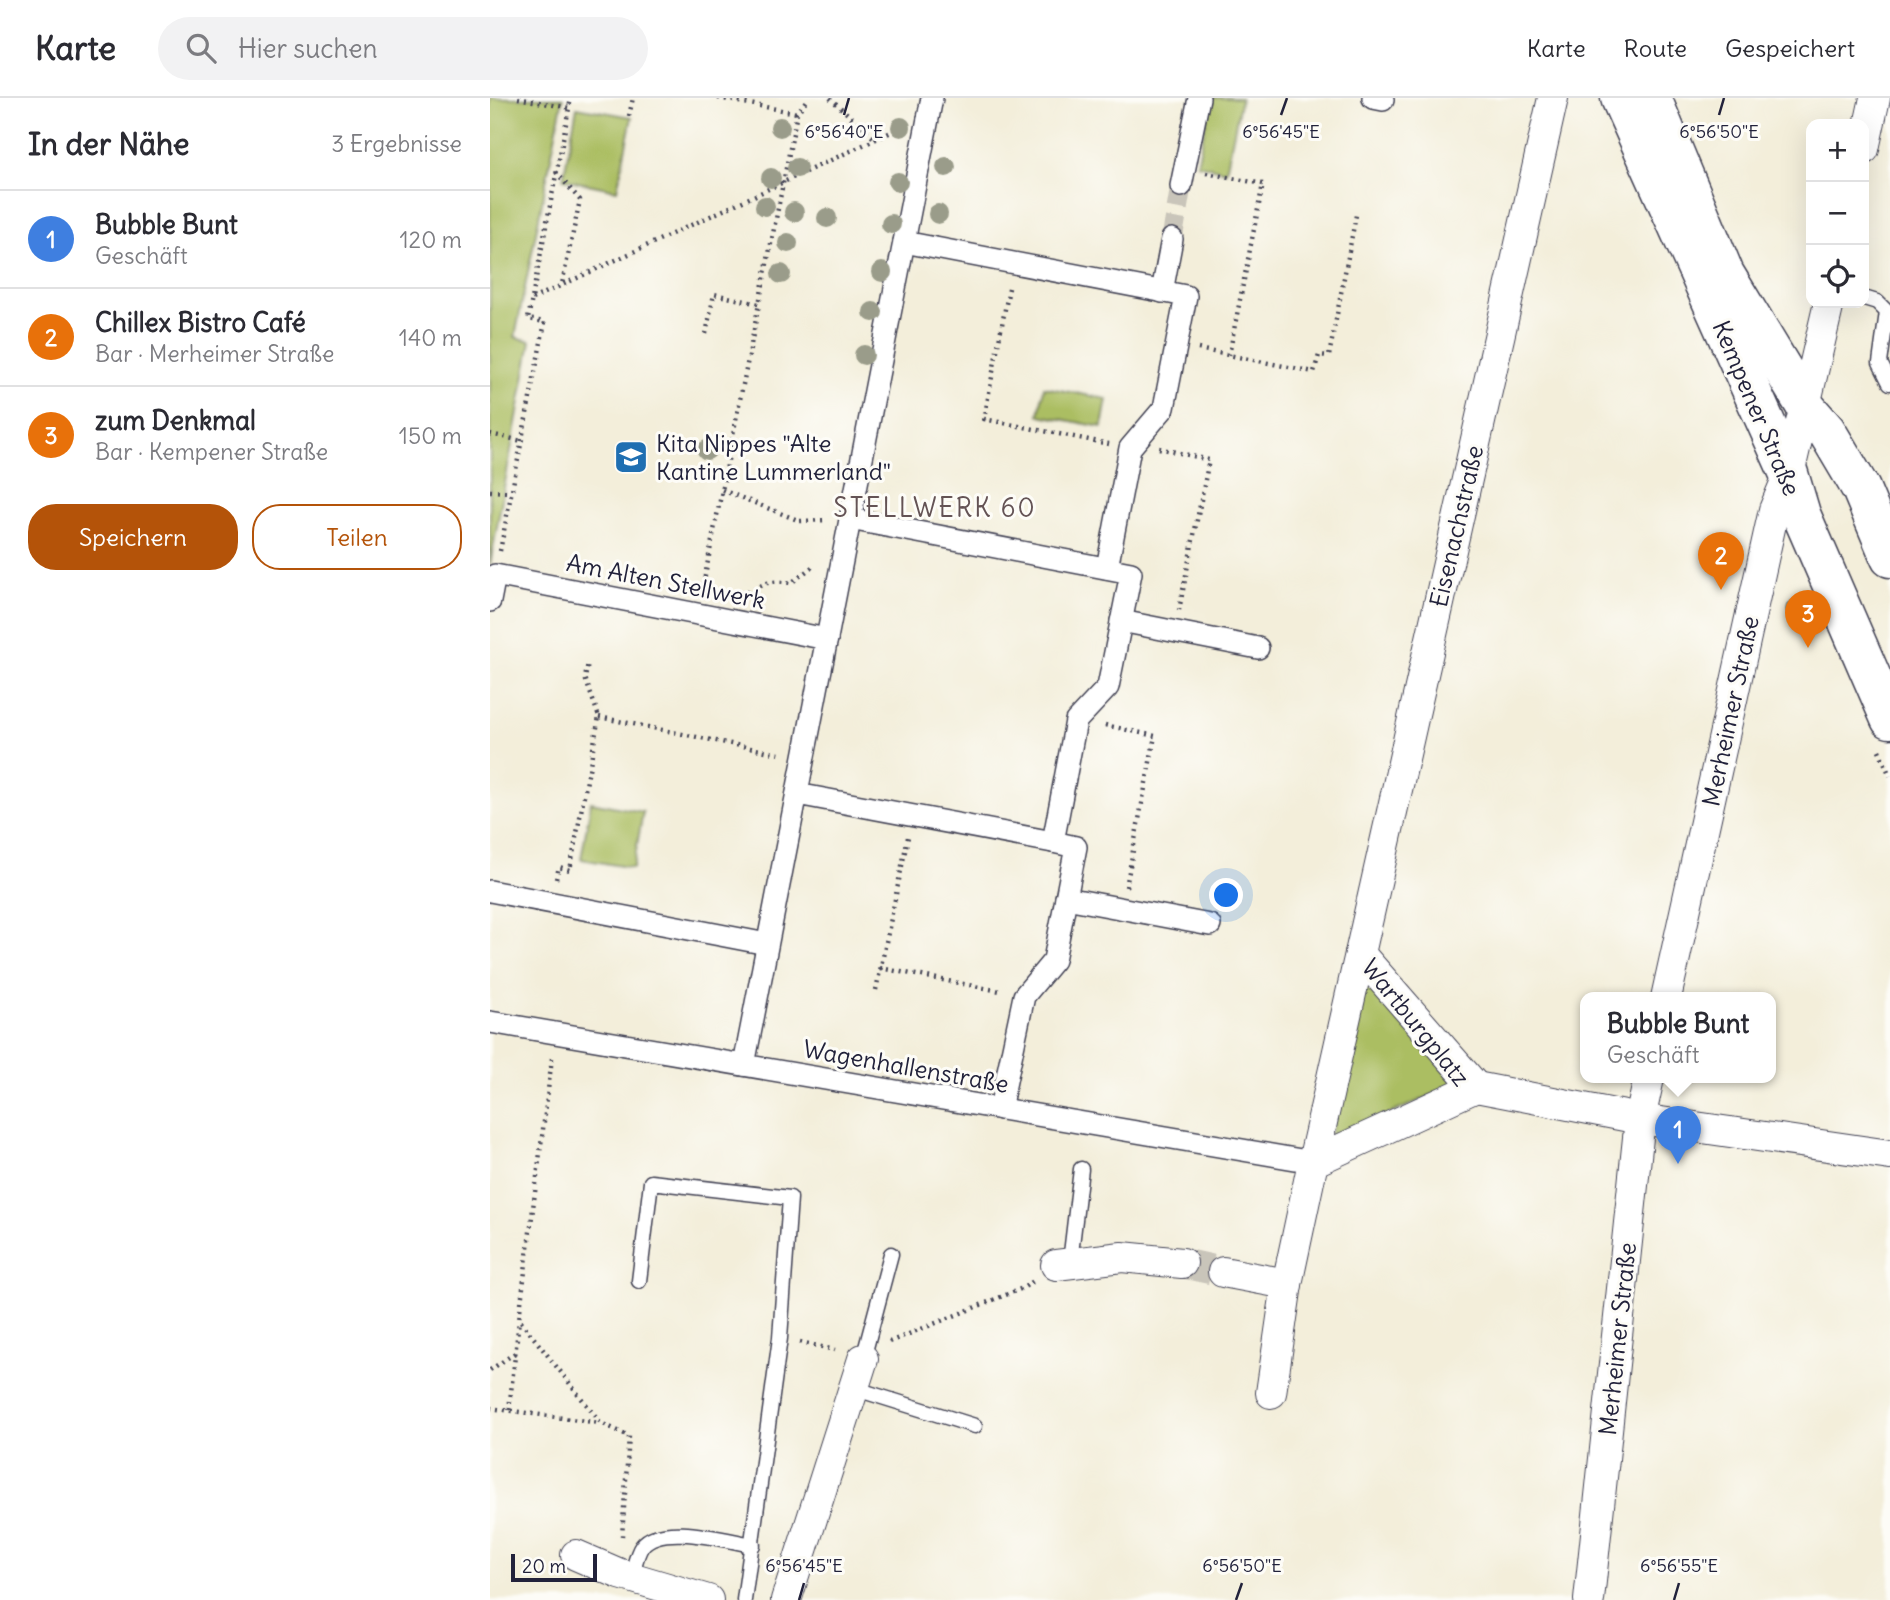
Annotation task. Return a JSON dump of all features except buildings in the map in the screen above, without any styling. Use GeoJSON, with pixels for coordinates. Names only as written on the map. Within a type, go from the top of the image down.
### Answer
{"type":"FeatureCollection","features":[{"type":"Feature","properties":{"kind":"main road","name":"Kempener Straße"},"geometry":{"type":"LineString","coordinates":[[1620,98],[1789,474],[1801,514],[1890,719]]}},
{"type":"Feature","properties":{"kind":"main road","name":"Kempener Straße"},"geometry":{"type":"LineString","coordinates":[[1652,98],[1725,274],[1805,406],[1826,430],[1861,489],[1890,558]]}},
{"type":"Feature","properties":{"kind":"street"},"geometry":{"type":"LineString","coordinates":[[1183,178],[1199,98]]}},
{"type":"Feature","properties":{"kind":"street","name":"Eisenachstraße"},"geometry":{"type":"LineString","coordinates":[[1360,954],[1553,98]]}},
{"type":"Feature","properties":{"kind":"street"},"geometry":{"type":"LineString","coordinates":[[1869,126],[1875,98]]}},
{"type":"Feature","properties":{"kind":"street"},"geometry":{"type":"LineString","coordinates":[[744,1065],[842,549],[931,106]]}},
{"type":"Feature","properties":{"kind":"street"},"geometry":{"type":"LineString","coordinates":[[1162,292],[1172,239]]}},
{"type":"Feature","properties":{"kind":"street"},"geometry":{"type":"LineString","coordinates":[[904,242],[1186,296],[1164,408],[1137,440],[1107,568]]}},
{"type":"Feature","properties":{"kind":"street","name":"Merheimer Straße"},"geometry":{"type":"LineString","coordinates":[[1668,992],[1774,510],[1789,474],[1828,308]]}},
{"type":"Feature","properties":{"kind":"street"},"geometry":{"type":"LineString","coordinates":[[850,519],[1130,573],[1108,687],[1076,721],[1053,842]]}},
{"type":"Feature","properties":{"kind":"street"},"geometry":{"type":"LineString","coordinates":[[490,601],[495,575]]}},
{"type":"Feature","properties":{"kind":"street","name":"Am Alten Stellwerk"},"geometry":{"type":"LineString","coordinates":[[495,575],[698,609],[827,639]]}},
{"type":"Feature","properties":{"kind":"street"},"geometry":{"type":"LineString","coordinates":[[1121,621],[1258,648]]}},
{"type":"Feature","properties":{"kind":"street"},"geometry":{"type":"LineString","coordinates":[[797,794],[1076,847],[1054,960],[1024,996],[1000,1109]]}},
{"type":"Feature","properties":{"kind":"street"},"geometry":{"type":"LineString","coordinates":[[490,891],[767,944]]}},
{"type":"Feature","properties":{"kind":"street"},"geometry":{"type":"LineString","coordinates":[[1066,898],[1210,925]]}},
{"type":"Feature","properties":{"kind":"street","name":"Wartburgplatz"},"geometry":{"type":"LineString","coordinates":[[1313,1162],[1476,1087],[1360,954]]}},
{"type":"Feature","properties":{"kind":"street","name":"Wartburgplatz"},"geometry":{"type":"LineString","coordinates":[[1313,1162],[1360,954]]}},
{"type":"Feature","properties":{"kind":"street","name":"Wagenhallenstraße"},"geometry":{"type":"LineString","coordinates":[[490,1022],[1313,1162]]}},
{"type":"Feature","properties":{"kind":"street","name":"Merheimer Straße"},"geometry":{"type":"LineString","coordinates":[[1589,1600],[1640,1119],[1648,1083]]}},
{"type":"Feature","properties":{"kind":"street"},"geometry":{"type":"LineString","coordinates":[[1476,1087],[1640,1119],[1890,1155]]}},
{"type":"Feature","properties":{"kind":"street"},"geometry":{"type":"LineString","coordinates":[[1272,1393],[1287,1284],[1313,1162]]}},
{"type":"Feature","properties":{"kind":"street"},"geometry":{"type":"LineString","coordinates":[[1063,1263],[1122,1257],[1182,1263]]}},
{"type":"Feature","properties":{"kind":"street"},"geometry":{"type":"LineString","coordinates":[[1223,1272],[1287,1284]]}},
{"type":"Feature","properties":{"kind":"street"},"geometry":{"type":"LineString","coordinates":[[786,1600],[865,1350]]}},
{"type":"Feature","properties":{"kind":"street"},"geometry":{"type":"LineString","coordinates":[[576,1555],[625,1576],[708,1600]]}},
{"type":"Feature","properties":{"kind":"lane"},"geometry":{"type":"LineString","coordinates":[[1869,300],[1877,302],[1887,312],[1880,363],[1890,383]]}},
{"type":"Feature","properties":{"kind":"lane"},"geometry":{"type":"LineString","coordinates":[[1063,1263],[1081,1169]]}},
{"type":"Feature","properties":{"kind":"lane"},"geometry":{"type":"LineString","coordinates":[[639,1281],[651,1182],[790,1198],[780,1338],[744,1600]]}},
{"type":"Feature","properties":{"kind":"lane"},"geometry":{"type":"LineString","coordinates":[[865,1350],[891,1254]]}},
{"type":"Feature","properties":{"kind":"lane"},"geometry":{"type":"LineString","coordinates":[[853,1388],[975,1426]]}},
{"type":"Feature","properties":{"kind":"lane"},"geometry":{"type":"LineString","coordinates":[[625,1576],[642,1546],[659,1534],[678,1533],[753,1545]]}},
{"type":"Feature","properties":{"kind":"path"},"geometry":{"type":"LineString","coordinates":[[518,98],[569,108]]}},
{"type":"Feature","properties":{"kind":"path"},"geometry":{"type":"LineString","coordinates":[[495,575],[545,322],[528,319],[571,98]]}},
{"type":"Feature","properties":{"kind":"path"},"geometry":{"type":"LineString","coordinates":[[629,116],[633,98]]}},
{"type":"Feature","properties":{"kind":"path"},"geometry":{"type":"LineString","coordinates":[[718,98],[797,113]]}},
{"type":"Feature","properties":{"kind":"path"},"geometry":{"type":"LineString","coordinates":[[698,609],[797,113],[808,98]]}},
{"type":"Feature","properties":{"kind":"path"},"geometry":{"type":"LineString","coordinates":[[830,98],[875,139]]}},
{"type":"Feature","properties":{"kind":"path"},"geometry":{"type":"LineString","coordinates":[[532,299],[875,139],[931,106]]}},
{"type":"Feature","properties":{"kind":"path"},"geometry":{"type":"LineString","coordinates":[[556,172],[580,200],[562,285]]}},
{"type":"Feature","properties":{"kind":"path"},"geometry":{"type":"LineString","coordinates":[[1183,178],[1263,184],[1229,355]]}},
{"type":"Feature","properties":{"kind":"path"},"geometry":{"type":"LineString","coordinates":[[1176,345],[1314,372],[1319,355],[1329,356],[1356,215]]}},
{"type":"Feature","properties":{"kind":"path"},"geometry":{"type":"LineString","coordinates":[[1014,263],[984,419],[1137,440],[1162,451],[1209,460],[1175,632]]}},
{"type":"Feature","properties":{"kind":"path"},"geometry":{"type":"LineString","coordinates":[[706,334],[714,294],[759,304]]}},
{"type":"Feature","properties":{"kind":"path"},"geometry":{"type":"LineString","coordinates":[[490,434],[522,441]]}},
{"type":"Feature","properties":{"kind":"path"},"geometry":{"type":"LineString","coordinates":[[490,491],[511,492]]}},
{"type":"Feature","properties":{"kind":"path"},"geometry":{"type":"LineString","coordinates":[[722,491],[800,521],[850,519]]}},
{"type":"Feature","properties":{"kind":"path"},"geometry":{"type":"LineString","coordinates":[[698,609],[723,596],[744,594],[771,579],[791,583],[814,567],[830,547],[842,549]]}},
{"type":"Feature","properties":{"kind":"path"},"geometry":{"type":"LineString","coordinates":[[551,904],[559,867],[570,870],[599,717],[585,678],[588,663]]}},
{"type":"Feature","properties":{"kind":"path"},"geometry":{"type":"LineString","coordinates":[[1089,708],[1107,727],[1155,736],[1122,908]]}},
{"type":"Feature","properties":{"kind":"path"},"geometry":{"type":"LineString","coordinates":[[599,717],[803,759]]}},
{"type":"Feature","properties":{"kind":"path"},"geometry":{"type":"LineString","coordinates":[[876,990],[913,816]]}},
{"type":"Feature","properties":{"kind":"path"},"geometry":{"type":"LineString","coordinates":[[880,968],[1024,996]]}},
{"type":"Feature","properties":{"kind":"path"},"geometry":{"type":"LineString","coordinates":[[509,1410],[555,1032]]}},
{"type":"Feature","properties":{"kind":"path"},"geometry":{"type":"LineString","coordinates":[[780,1338],[865,1350],[1023,1288],[1063,1263]]}},
{"type":"Feature","properties":{"kind":"path"},"geometry":{"type":"LineString","coordinates":[[519,1319],[601,1423]]}},
{"type":"Feature","properties":{"kind":"path"},"geometry":{"type":"LineString","coordinates":[[490,1370],[516,1352]]}},
{"type":"Feature","properties":{"kind":"path"},"geometry":{"type":"LineString","coordinates":[[490,1408],[601,1423],[629,1436],[625,1576]]}},
{"type":"Feature","properties":{"kind":"green space"},"geometry":{"type":"Polygon","coordinates":[[[490,98],[563,98],[515,337],[531,341],[490,565],[490,98]]]}},
{"type":"Feature","properties":{"kind":"green space"},"geometry":{"type":"Polygon","coordinates":[[[1211,98],[1241,98],[1226,171],[1197,164],[1211,98]]]}},
{"type":"Feature","properties":{"kind":"green space"},"geometry":{"type":"Polygon","coordinates":[[[577,107],[632,117],[617,190],[563,179],[577,107]]]}},
{"type":"Feature","properties":{"kind":"green space"},"geometry":{"type":"Polygon","coordinates":[[[1044,387],[1107,399],[1102,427],[1039,415],[1044,387]]]}},
{"type":"Feature","properties":{"kind":"green space"},"geometry":{"type":"Polygon","coordinates":[[[591,802],[643,812],[633,868],[581,859],[591,802]]]}},
{"type":"Feature","properties":{"kind":"green space"},"geometry":{"type":"Polygon","coordinates":[[[1366,975],[1457,1084],[1329,1141],[1366,975]]]}},
{"type":"Feature","properties":{"kind":"tunnel"},"geometry":{"type":"LineString","coordinates":[[1172,239],[1181,186]]}},
{"type":"Feature","properties":{"kind":"tunnel"},"geometry":{"type":"LineString","coordinates":[[1182,1263],[1223,1272]]}},
{"type":"Feature","properties":{"kind":"place","name":"Kita Nippes \"Alte Kantine Lummerland\""},"geometry":{"type":"Point","coordinates":[631,457]}},
{"type":"Feature","properties":{"kind":"place","name":"Chillex Bistro Café"},"geometry":{"type":"Point","coordinates":[1721,590]}},
{"type":"Feature","properties":{"kind":"place","name":"zum Denkmal"},"geometry":{"type":"Point","coordinates":[1808,648]}},
{"type":"Feature","properties":{"kind":"place","name":"Bubble Bunt"},"geometry":{"type":"Point","coordinates":[1678,1164]}},
{"type":"Feature","properties":{"kind":"district","name":"STELLWERK 60"},"geometry":{"type":"Point","coordinates":[935,507]}}]}
